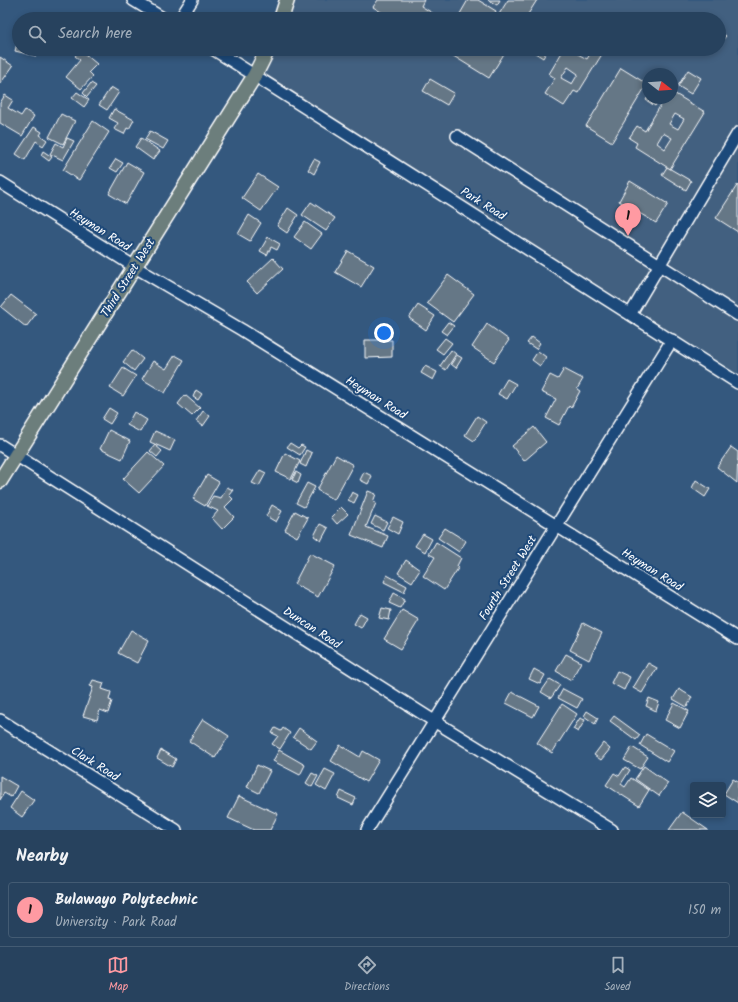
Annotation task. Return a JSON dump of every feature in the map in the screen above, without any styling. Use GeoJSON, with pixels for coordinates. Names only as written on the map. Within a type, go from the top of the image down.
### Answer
{"type":"FeatureCollection","features":[{"type":"Feature","properties":{"kind":"main road"},"geometry":{"type":"LineString","coordinates":[[283,12],[287,0]]}},
{"type":"Feature","properties":{"kind":"main road","name":"Third Street West"},"geometry":{"type":"LineString","coordinates":[[0,481],[255,75],[264,56]]}},
{"type":"Feature","properties":{"kind":"street"},"geometry":{"type":"LineString","coordinates":[[133,0],[153,12]]}},
{"type":"Feature","properties":{"kind":"street"},"geometry":{"type":"LineString","coordinates":[[184,12],[192,0]]}},
{"type":"Feature","properties":{"kind":"street","name":"Park Road"},"geometry":{"type":"LineString","coordinates":[[224,56],[738,382]]}},
{"type":"Feature","properties":{"kind":"street"},"geometry":{"type":"LineString","coordinates":[[631,313],[738,134]]}},
{"type":"Feature","properties":{"kind":"street"},"geometry":{"type":"LineString","coordinates":[[457,136],[738,315]]}},
{"type":"Feature","properties":{"kind":"street","name":"Heyman Road"},"geometry":{"type":"LineString","coordinates":[[0,182],[135,267],[242,330],[738,639]]}},
{"type":"Feature","properties":{"kind":"street","name":"Fourth Street West"},"geometry":{"type":"LineString","coordinates":[[367,830],[672,340]]}},
{"type":"Feature","properties":{"kind":"street","name":"Duncan Road"},"geometry":{"type":"LineString","coordinates":[[0,445],[434,721],[612,830]]}},
{"type":"Feature","properties":{"kind":"street","name":"Clark Road"},"geometry":{"type":"LineString","coordinates":[[0,720],[176,830]]}},
{"type":"Feature","properties":{"kind":"shaded area"},"geometry":{"type":"Polygon","coordinates":[[[291,0],[738,0],[738,374],[261,75],[270,56],[726,56],[726,12],[288,12],[291,0]]]}},
{"type":"Feature","properties":{"kind":"building"},"geometry":{"type":"Polygon","coordinates":[[[378,0],[424,0],[421,6],[431,12],[381,12],[373,7],[378,0]]]}},
{"type":"Feature","properties":{"kind":"building"},"geometry":{"type":"Polygon","coordinates":[[[468,0],[478,0],[496,11],[496,12],[461,12],[468,0]]]}},
{"type":"Feature","properties":{"kind":"building"},"geometry":{"type":"Polygon","coordinates":[[[488,0],[500,0],[497,5],[488,0]]]}},
{"type":"Feature","properties":{"kind":"building"},"geometry":{"type":"Polygon","coordinates":[[[508,0],[537,0],[529,12],[500,12],[508,0]]]}},
{"type":"Feature","properties":{"kind":"building"},"geometry":{"type":"Polygon","coordinates":[[[75,56],[87,56],[97,64],[89,72],[93,76],[81,89],[66,77],[80,60],[75,56]]]}},
{"type":"Feature","properties":{"kind":"building"},"geometry":{"type":"Polygon","coordinates":[[[453,56],[503,56],[489,78],[453,56]]]}},
{"type":"Feature","properties":{"kind":"building"},"geometry":{"type":"Polygon","coordinates":[[[560,56],[582,56],[587,59],[589,56],[601,56],[578,93],[574,91],[564,106],[545,94],[555,78],[549,74],[560,56]],[[568,67],[561,78],[572,84],[578,74],[568,67]]]}},
{"type":"Feature","properties":{"kind":"building"},"geometry":{"type":"Polygon","coordinates":[[[0,57],[13,66],[0,84],[0,57]]]}},
{"type":"Feature","properties":{"kind":"building"},"geometry":{"type":"Polygon","coordinates":[[[621,68],[642,81],[642,92],[612,142],[586,126],[621,68]]]}},
{"type":"Feature","properties":{"kind":"building"},"geometry":{"type":"Polygon","coordinates":[[[688,70],[701,78],[691,94],[678,86],[688,70]]]}},
{"type":"Feature","properties":{"kind":"building"},"geometry":{"type":"Polygon","coordinates":[[[430,79],[454,93],[447,105],[423,91],[430,79]]]}},
{"type":"Feature","properties":{"kind":"building"},"geometry":{"type":"Polygon","coordinates":[[[91,83],[96,86],[87,97],[83,93],[91,83]]]}},
{"type":"Feature","properties":{"kind":"building"},"geometry":{"type":"Polygon","coordinates":[[[111,87],[119,92],[107,110],[99,105],[111,87]]]}},
{"type":"Feature","properties":{"kind":"building"},"geometry":{"type":"Polygon","coordinates":[[[77,92],[89,100],[84,107],[72,98],[77,92]]]}},
{"type":"Feature","properties":{"kind":"building"},"geometry":{"type":"Polygon","coordinates":[[[5,95],[13,100],[8,108],[21,116],[25,110],[34,116],[22,136],[0,123],[0,103],[5,95]]]}},
{"type":"Feature","properties":{"kind":"building"},"geometry":{"type":"Polygon","coordinates":[[[678,96],[705,112],[670,169],[635,147],[637,143],[629,138],[637,126],[645,131],[661,104],[678,104],[678,96]],[[675,114],[669,124],[678,129],[684,119],[675,114]],[[663,133],[657,143],[665,149],[672,138],[663,133]]]}},
{"type":"Feature","properties":{"kind":"building"},"geometry":{"type":"Polygon","coordinates":[[[114,109],[134,120],[124,134],[114,129],[118,123],[109,118],[114,109]]]}},
{"type":"Feature","properties":{"kind":"building"},"geometry":{"type":"Polygon","coordinates":[[[61,114],[75,121],[63,144],[49,137],[61,114]]]}},
{"type":"Feature","properties":{"kind":"building"},"geometry":{"type":"Polygon","coordinates":[[[93,121],[109,132],[79,180],[63,170],[93,121]]]}},
{"type":"Feature","properties":{"kind":"building"},"geometry":{"type":"Polygon","coordinates":[[[34,127],[42,132],[40,135],[47,140],[43,146],[36,141],[25,160],[16,154],[34,127]]]}},
{"type":"Feature","properties":{"kind":"building"},"geometry":{"type":"Polygon","coordinates":[[[150,131],[168,141],[163,149],[145,139],[150,131]]]}},
{"type":"Feature","properties":{"kind":"building"},"geometry":{"type":"Polygon","coordinates":[[[67,138],[74,141],[63,160],[50,154],[56,143],[63,147],[67,138]]]}},
{"type":"Feature","properties":{"kind":"building"},"geometry":{"type":"Polygon","coordinates":[[[141,138],[160,151],[153,160],[135,147],[141,138]]]}},
{"type":"Feature","properties":{"kind":"building"},"geometry":{"type":"Polygon","coordinates":[[[43,151],[52,157],[49,161],[41,155],[43,151]]]}},
{"type":"Feature","properties":{"kind":"building"},"geometry":{"type":"Polygon","coordinates":[[[116,159],[123,163],[117,172],[110,168],[116,159]]]}},
{"type":"Feature","properties":{"kind":"building"},"geometry":{"type":"Polygon","coordinates":[[[314,159],[320,162],[314,174],[308,170],[314,159]]]}},
{"type":"Feature","properties":{"kind":"building"},"geometry":{"type":"Polygon","coordinates":[[[127,162],[144,172],[126,204],[109,194],[127,162]]]}},
{"type":"Feature","properties":{"kind":"building"},"geometry":{"type":"Polygon","coordinates":[[[667,167],[691,181],[686,190],[662,175],[667,167]]]}},
{"type":"Feature","properties":{"kind":"building"},"geometry":{"type":"Polygon","coordinates":[[[258,174],[278,187],[261,211],[242,198],[258,174]]]}},
{"type":"Feature","properties":{"kind":"building"},"geometry":{"type":"Polygon","coordinates":[[[630,181],[668,204],[656,223],[619,201],[630,181]]]}},
{"type":"Feature","properties":{"kind":"building"},"geometry":{"type":"Polygon","coordinates":[[[738,184],[738,232],[716,218],[738,184]]]}},
{"type":"Feature","properties":{"kind":"building"},"geometry":{"type":"Polygon","coordinates":[[[311,202],[335,218],[326,231],[302,215],[311,202]]]}},
{"type":"Feature","properties":{"kind":"building"},"geometry":{"type":"Polygon","coordinates":[[[288,208],[298,215],[287,233],[277,226],[288,208]]]}},
{"type":"Feature","properties":{"kind":"building"},"geometry":{"type":"Polygon","coordinates":[[[249,215],[261,223],[250,241],[238,234],[249,215]]]}},
{"type":"Feature","properties":{"kind":"building"},"geometry":{"type":"Polygon","coordinates":[[[305,222],[322,234],[311,249],[294,237],[305,222]]]}},
{"type":"Feature","properties":{"kind":"building"},"geometry":{"type":"Polygon","coordinates":[[[268,237],[280,244],[277,250],[271,247],[267,255],[260,251],[268,237]]]}},
{"type":"Feature","properties":{"kind":"building"},"geometry":{"type":"Polygon","coordinates":[[[348,251],[374,266],[361,287],[335,272],[348,251]]]}},
{"type":"Feature","properties":{"kind":"building"},"geometry":{"type":"Polygon","coordinates":[[[273,258],[283,269],[257,293],[247,282],[273,258]]]}},
{"type":"Feature","properties":{"kind":"building"},"geometry":{"type":"Polygon","coordinates":[[[448,275],[474,294],[453,322],[427,303],[448,275]]]}},
{"type":"Feature","properties":{"kind":"building"},"geometry":{"type":"Polygon","coordinates":[[[11,295],[36,314],[26,327],[1,307],[11,295]]]}},
{"type":"Feature","properties":{"kind":"building"},"geometry":{"type":"Polygon","coordinates":[[[418,305],[435,316],[426,330],[409,318],[418,305]]]}},
{"type":"Feature","properties":{"kind":"building"},"geometry":{"type":"Polygon","coordinates":[[[448,322],[454,326],[447,335],[441,331],[448,322]]]}},
{"type":"Feature","properties":{"kind":"building"},"geometry":{"type":"Polygon","coordinates":[[[487,324],[509,340],[494,362],[472,347],[487,324]]]}},
{"type":"Feature","properties":{"kind":"building"},"geometry":{"type":"Polygon","coordinates":[[[532,337],[540,343],[536,349],[527,343],[532,337]]]}},
{"type":"Feature","properties":{"kind":"building"},"geometry":{"type":"Polygon","coordinates":[[[445,338],[452,343],[443,354],[436,349],[445,338]]]}},
{"type":"Feature","properties":{"kind":"building"},"geometry":{"type":"Polygon","coordinates":[[[365,340],[392,340],[392,357],[365,358],[365,340]]]}},
{"type":"Feature","properties":{"kind":"building"},"geometry":{"type":"Polygon","coordinates":[[[132,350],[143,359],[134,371],[123,362],[132,350]]]}},
{"type":"Feature","properties":{"kind":"building"},"geometry":{"type":"Polygon","coordinates":[[[451,350],[456,354],[446,370],[440,366],[451,350]]]}},
{"type":"Feature","properties":{"kind":"building"},"geometry":{"type":"Polygon","coordinates":[[[538,351],[546,357],[540,366],[532,360],[538,351]]]}},
{"type":"Feature","properties":{"kind":"building"},"geometry":{"type":"Polygon","coordinates":[[[175,355],[184,360],[165,393],[142,379],[153,361],[166,369],[175,355]]]}},
{"type":"Feature","properties":{"kind":"building"},"geometry":{"type":"Polygon","coordinates":[[[457,355],[462,358],[456,368],[451,364],[457,355]]]}},
{"type":"Feature","properties":{"kind":"building"},"geometry":{"type":"Polygon","coordinates":[[[425,366],[437,372],[433,380],[421,373],[425,366]]]}},
{"type":"Feature","properties":{"kind":"building"},"geometry":{"type":"Polygon","coordinates":[[[123,368],[136,376],[123,396],[110,388],[123,368]]]}},
{"type":"Feature","properties":{"kind":"building"},"geometry":{"type":"Polygon","coordinates":[[[564,369],[583,379],[577,389],[580,391],[571,408],[569,406],[559,425],[546,418],[556,399],[541,392],[550,375],[558,379],[564,369]]]}},
{"type":"Feature","properties":{"kind":"building"},"geometry":{"type":"Polygon","coordinates":[[[507,379],[516,384],[507,399],[498,394],[507,379]]]}},
{"type":"Feature","properties":{"kind":"building"},"geometry":{"type":"Polygon","coordinates":[[[196,390],[202,394],[198,400],[193,397],[196,390]]]}},
{"type":"Feature","properties":{"kind":"building"},"geometry":{"type":"Polygon","coordinates":[[[185,395],[200,408],[192,416],[178,404],[185,395]]]}},
{"type":"Feature","properties":{"kind":"building"},"geometry":{"type":"Polygon","coordinates":[[[109,408],[117,413],[110,424],[102,419],[109,408]]]}},
{"type":"Feature","properties":{"kind":"building"},"geometry":{"type":"Polygon","coordinates":[[[203,411],[210,416],[203,426],[196,421],[203,411]]]}},
{"type":"Feature","properties":{"kind":"building"},"geometry":{"type":"Polygon","coordinates":[[[134,412],[147,420],[140,432],[127,425],[134,412]]]}},
{"type":"Feature","properties":{"kind":"building"},"geometry":{"type":"Polygon","coordinates":[[[477,416],[486,422],[474,441],[465,435],[477,416]]]}},
{"type":"Feature","properties":{"kind":"building"},"geometry":{"type":"Polygon","coordinates":[[[534,427],[546,442],[524,461],[512,446],[534,427]]]}},
{"type":"Feature","properties":{"kind":"building"},"geometry":{"type":"Polygon","coordinates":[[[109,430],[130,441],[122,459],[100,449],[109,430]]]}},
{"type":"Feature","properties":{"kind":"building"},"geometry":{"type":"Polygon","coordinates":[[[155,431],[175,440],[170,451],[150,442],[155,431]]]}},
{"type":"Feature","properties":{"kind":"building"},"geometry":{"type":"Polygon","coordinates":[[[290,443],[298,448],[301,445],[305,447],[300,455],[287,447],[290,443]]]}},
{"type":"Feature","properties":{"kind":"building"},"geometry":{"type":"Polygon","coordinates":[[[155,445],[162,451],[157,457],[150,451],[155,445]]]}},
{"type":"Feature","properties":{"kind":"building"},"geometry":{"type":"Polygon","coordinates":[[[731,447],[738,452],[737,483],[717,467],[731,447]]]}},
{"type":"Feature","properties":{"kind":"building"},"geometry":{"type":"Polygon","coordinates":[[[306,450],[312,453],[306,467],[300,464],[306,450]]]}},
{"type":"Feature","properties":{"kind":"building"},"geometry":{"type":"Polygon","coordinates":[[[148,452],[164,466],[139,493],[123,479],[148,452]]]}},
{"type":"Feature","properties":{"kind":"building"},"geometry":{"type":"Polygon","coordinates":[[[285,453],[300,461],[291,479],[276,472],[285,453]]]}},
{"type":"Feature","properties":{"kind":"building"},"geometry":{"type":"Polygon","coordinates":[[[336,455],[353,465],[334,500],[317,490],[336,455]]]}},
{"type":"Feature","properties":{"kind":"building"},"geometry":{"type":"Polygon","coordinates":[[[260,470],[266,473],[259,486],[252,483],[260,470]]]}},
{"type":"Feature","properties":{"kind":"building"},"geometry":{"type":"Polygon","coordinates":[[[296,472],[301,475],[298,483],[292,480],[296,472]]]}},
{"type":"Feature","properties":{"kind":"building"},"geometry":{"type":"Polygon","coordinates":[[[364,472],[372,476],[368,484],[360,480],[364,472]]]}},
{"type":"Feature","properties":{"kind":"building"},"geometry":{"type":"Polygon","coordinates":[[[207,475],[219,482],[205,506],[193,499],[207,475]]]}},
{"type":"Feature","properties":{"kind":"building"},"geometry":{"type":"Polygon","coordinates":[[[696,480],[710,489],[705,497],[692,488],[696,480]]]}},
{"type":"Feature","properties":{"kind":"building"},"geometry":{"type":"Polygon","coordinates":[[[307,483],[315,487],[304,507],[296,503],[307,483]]]}},
{"type":"Feature","properties":{"kind":"building"},"geometry":{"type":"Polygon","coordinates":[[[227,487],[233,490],[229,495],[233,499],[225,507],[234,517],[222,529],[212,518],[218,511],[207,506],[213,496],[221,498],[227,487]]]}},
{"type":"Feature","properties":{"kind":"building"},"geometry":{"type":"Polygon","coordinates":[[[368,491],[376,494],[373,502],[376,503],[366,527],[388,536],[383,548],[351,535],[368,491]]]}},
{"type":"Feature","properties":{"kind":"building"},"geometry":{"type":"Polygon","coordinates":[[[352,492],[358,495],[354,503],[348,500],[352,492]]]}},
{"type":"Feature","properties":{"kind":"building"},"geometry":{"type":"Polygon","coordinates":[[[272,505],[282,511],[276,522],[266,516],[272,505]]]}},
{"type":"Feature","properties":{"kind":"building"},"geometry":{"type":"Polygon","coordinates":[[[341,507],[348,514],[337,524],[331,517],[341,507]]]}},
{"type":"Feature","properties":{"kind":"building"},"geometry":{"type":"Polygon","coordinates":[[[295,511],[308,518],[297,537],[285,530],[295,511]]]}},
{"type":"Feature","properties":{"kind":"building"},"geometry":{"type":"Polygon","coordinates":[[[375,516],[387,522],[383,530],[371,524],[375,516]]]}},
{"type":"Feature","properties":{"kind":"building"},"geometry":{"type":"Polygon","coordinates":[[[393,517],[403,522],[398,534],[387,528],[393,517]]]}},
{"type":"Feature","properties":{"kind":"building"},"geometry":{"type":"Polygon","coordinates":[[[320,524],[328,528],[321,541],[314,536],[320,524]]]}},
{"type":"Feature","properties":{"kind":"building"},"geometry":{"type":"Polygon","coordinates":[[[445,528],[466,541],[459,552],[438,538],[445,528]]]}},
{"type":"Feature","properties":{"kind":"building"},"geometry":{"type":"Polygon","coordinates":[[[423,534],[432,539],[425,552],[415,546],[423,534]]]}},
{"type":"Feature","properties":{"kind":"building"},"geometry":{"type":"Polygon","coordinates":[[[436,542],[461,558],[457,566],[459,567],[444,590],[423,576],[435,557],[429,554],[436,542]]]}},
{"type":"Feature","properties":{"kind":"building"},"geometry":{"type":"Polygon","coordinates":[[[310,553],[335,566],[318,597],[294,584],[310,553]]]}},
{"type":"Feature","properties":{"kind":"building"},"geometry":{"type":"Polygon","coordinates":[[[406,560],[420,570],[412,582],[398,573],[406,560]]]}},
{"type":"Feature","properties":{"kind":"building"},"geometry":{"type":"Polygon","coordinates":[[[387,575],[407,586],[404,592],[384,582],[387,575]]]}},
{"type":"Feature","properties":{"kind":"building"},"geometry":{"type":"Polygon","coordinates":[[[394,593],[405,599],[400,608],[389,603],[394,593]]]}},
{"type":"Feature","properties":{"kind":"building"},"geometry":{"type":"Polygon","coordinates":[[[382,608],[391,610],[389,620],[379,618],[382,608]]]}},
{"type":"Feature","properties":{"kind":"building"},"geometry":{"type":"Polygon","coordinates":[[[402,610],[419,620],[401,649],[384,639],[402,610]]]}},
{"type":"Feature","properties":{"kind":"building"},"geometry":{"type":"Polygon","coordinates":[[[360,613],[367,617],[361,628],[354,624],[360,613]]]}},
{"type":"Feature","properties":{"kind":"building"},"geometry":{"type":"Polygon","coordinates":[[[583,623],[602,633],[589,660],[570,650],[583,623]]]}},
{"type":"Feature","properties":{"kind":"building"},"geometry":{"type":"Polygon","coordinates":[[[131,630],[149,640],[137,663],[118,653],[131,630]]]}},
{"type":"Feature","properties":{"kind":"building"},"geometry":{"type":"Polygon","coordinates":[[[566,654],[581,662],[571,680],[556,671],[566,654]]]}},
{"type":"Feature","properties":{"kind":"building"},"geometry":{"type":"Polygon","coordinates":[[[648,663],[657,668],[642,693],[633,688],[648,663]]]}},
{"type":"Feature","properties":{"kind":"building"},"geometry":{"type":"Polygon","coordinates":[[[534,669],[545,675],[540,684],[529,679],[534,669]]]}},
{"type":"Feature","properties":{"kind":"building"},"geometry":{"type":"Polygon","coordinates":[[[617,671],[630,677],[624,690],[611,683],[617,671]]]}},
{"type":"Feature","properties":{"kind":"building"},"geometry":{"type":"Polygon","coordinates":[[[550,679],[560,685],[551,698],[541,692],[550,679]]]}},
{"type":"Feature","properties":{"kind":"building"},"geometry":{"type":"Polygon","coordinates":[[[93,680],[104,683],[102,689],[111,692],[109,700],[112,701],[108,713],[100,710],[97,720],[83,716],[93,687],[90,686],[93,680]]]}},
{"type":"Feature","properties":{"kind":"building"},"geometry":{"type":"Polygon","coordinates":[[[563,689],[582,699],[577,708],[558,698],[563,689]]]}},
{"type":"Feature","properties":{"kind":"building"},"geometry":{"type":"Polygon","coordinates":[[[679,689],[692,697],[687,707],[673,699],[679,689]]]}},
{"type":"Feature","properties":{"kind":"building"},"geometry":{"type":"Polygon","coordinates":[[[512,692],[539,706],[533,717],[506,703],[512,692]]]}},
{"type":"Feature","properties":{"kind":"building"},"geometry":{"type":"Polygon","coordinates":[[[649,698],[659,702],[656,711],[646,706],[649,698]]]}},
{"type":"Feature","properties":{"kind":"building"},"geometry":{"type":"Polygon","coordinates":[[[674,703],[689,711],[680,728],[665,720],[674,703]]]}},
{"type":"Feature","properties":{"kind":"building"},"geometry":{"type":"Polygon","coordinates":[[[562,704],[577,714],[552,753],[537,743],[562,704]]]}},
{"type":"Feature","properties":{"kind":"building"},"geometry":{"type":"Polygon","coordinates":[[[587,711],[598,718],[595,724],[584,716],[587,711]]]}},
{"type":"Feature","properties":{"kind":"building"},"geometry":{"type":"Polygon","coordinates":[[[614,716],[640,735],[636,740],[610,721],[614,716]]]}},
{"type":"Feature","properties":{"kind":"building"},"geometry":{"type":"Polygon","coordinates":[[[580,718],[585,720],[578,732],[573,729],[580,718]]]}},
{"type":"Feature","properties":{"kind":"building"},"geometry":{"type":"Polygon","coordinates":[[[203,719],[229,736],[215,758],[189,741],[203,719]]]}},
{"type":"Feature","properties":{"kind":"building"},"geometry":{"type":"Polygon","coordinates":[[[275,728],[281,731],[283,728],[290,733],[280,749],[272,744],[278,736],[272,733],[275,728]]]}},
{"type":"Feature","properties":{"kind":"building"},"geometry":{"type":"Polygon","coordinates":[[[299,728],[317,741],[311,749],[293,737],[299,728]]]}},
{"type":"Feature","properties":{"kind":"building"},"geometry":{"type":"Polygon","coordinates":[[[646,734],[674,751],[667,762],[640,745],[646,734]]]}},
{"type":"Feature","properties":{"kind":"building"},"geometry":{"type":"Polygon","coordinates":[[[603,743],[610,749],[601,760],[594,755],[603,743]]]}},
{"type":"Feature","properties":{"kind":"building"},"geometry":{"type":"Polygon","coordinates":[[[340,745],[360,757],[363,751],[379,760],[366,782],[331,761],[340,745]]]}},
{"type":"Feature","properties":{"kind":"building"},"geometry":{"type":"Polygon","coordinates":[[[632,747],[648,757],[640,769],[624,760],[632,747]]]}},
{"type":"Feature","properties":{"kind":"building"},"geometry":{"type":"Polygon","coordinates":[[[161,750],[176,759],[172,767],[157,758],[161,750]]]}},
{"type":"Feature","properties":{"kind":"building"},"geometry":{"type":"Polygon","coordinates":[[[279,750],[305,765],[300,775],[273,761],[279,750]]]}},
{"type":"Feature","properties":{"kind":"building"},"geometry":{"type":"Polygon","coordinates":[[[257,765],[270,771],[259,793],[247,787],[257,765]]]}},
{"type":"Feature","properties":{"kind":"building"},"geometry":{"type":"Polygon","coordinates":[[[644,766],[668,783],[659,796],[635,779],[644,766]]]}},
{"type":"Feature","properties":{"kind":"building"},"geometry":{"type":"Polygon","coordinates":[[[625,767],[630,770],[621,784],[625,787],[631,778],[649,790],[639,806],[606,785],[614,773],[619,776],[625,767]]]}},
{"type":"Feature","properties":{"kind":"building"},"geometry":{"type":"Polygon","coordinates":[[[325,769],[335,774],[326,791],[316,785],[325,769]]]}},
{"type":"Feature","properties":{"kind":"building"},"geometry":{"type":"Polygon","coordinates":[[[312,773],[318,776],[312,787],[306,783],[312,773]]]}},
{"type":"Feature","properties":{"kind":"building"},"geometry":{"type":"Polygon","coordinates":[[[0,776],[17,786],[11,797],[4,793],[0,800],[0,776]]]}},
{"type":"Feature","properties":{"kind":"building"},"geometry":{"type":"Polygon","coordinates":[[[733,779],[738,782],[738,803],[726,795],[726,791],[733,779]]]}},
{"type":"Feature","properties":{"kind":"building"},"geometry":{"type":"Polygon","coordinates":[[[21,791],[34,800],[22,817],[10,808],[21,791]]]}},
{"type":"Feature","properties":{"kind":"building"},"geometry":{"type":"Polygon","coordinates":[[[341,791],[356,798],[353,805],[338,798],[341,791]]]}},
{"type":"Feature","properties":{"kind":"building"},"geometry":{"type":"Polygon","coordinates":[[[239,796],[278,814],[270,830],[254,830],[228,818],[239,796]]]}},
{"type":"Feature","properties":{"kind":"building"},"geometry":{"type":"Polygon","coordinates":[[[682,812],[708,830],[669,830],[682,812]]]}},
{"type":"Feature","properties":{"kind":"place","name":"Bulawayo Polytechnic"},"geometry":{"type":"Point","coordinates":[628,236]}}]}
